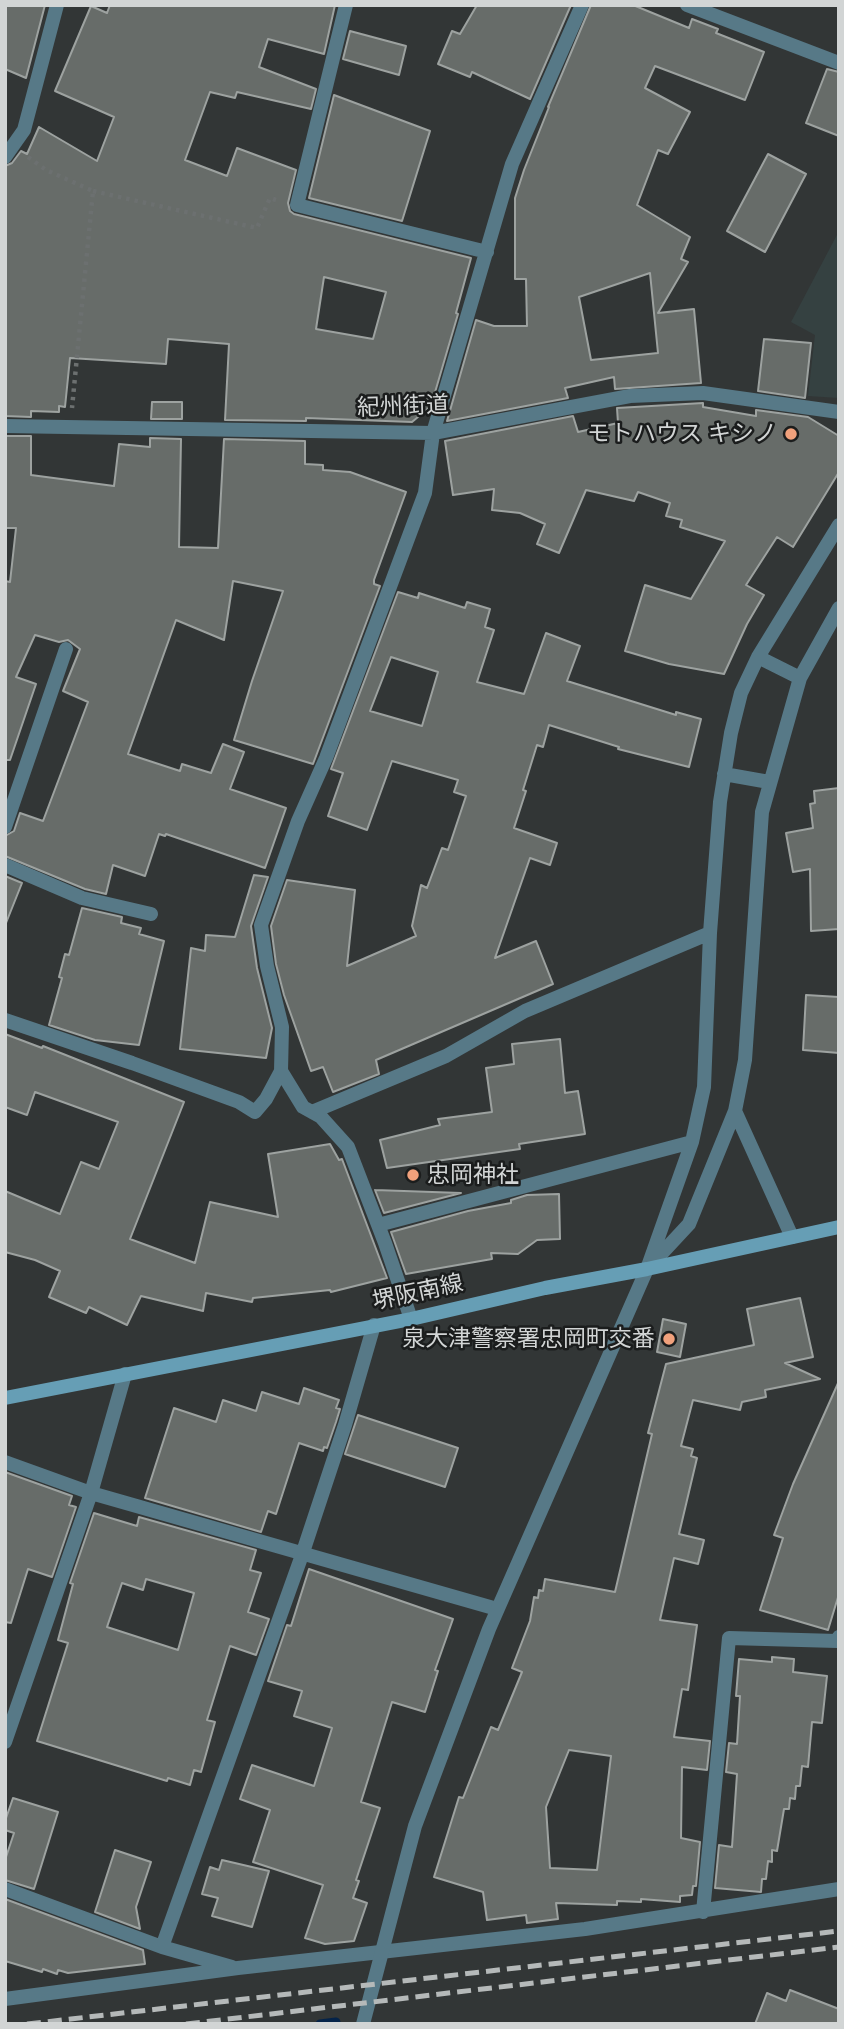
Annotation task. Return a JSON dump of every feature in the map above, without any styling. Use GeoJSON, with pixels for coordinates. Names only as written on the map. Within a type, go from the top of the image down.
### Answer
{"type":"FeatureCollection","features":[{"type":"Feature","properties":{"kind":"main road","name":"堺阪南線"},"geometry":{"type":"LineString","coordinates":[[5,1398],[411,1318],[545,1287],[647,1269],[839,1227]]}},
{"type":"Feature","properties":{"kind":"street"},"geometry":{"type":"LineString","coordinates":[[8,152],[24,130],[57,5]]}},
{"type":"Feature","properties":{"kind":"street"},"geometry":{"type":"LineString","coordinates":[[346,5],[297,205],[487,252]]}},
{"type":"Feature","properties":{"kind":"street"},"geometry":{"type":"LineString","coordinates":[[5,1020],[239,1102],[256,1112],[282,1071],[282,1027],[267,966],[261,925],[425,493],[433,433],[512,164],[582,5]]}},
{"type":"Feature","properties":{"kind":"street"},"geometry":{"type":"LineString","coordinates":[[687,5],[839,63]]}},
{"type":"Feature","properties":{"kind":"street","name":"紀州街道"},"geometry":{"type":"LineString","coordinates":[[5,426],[433,433],[630,396],[702,393],[839,412]]}},
{"type":"Feature","properties":{"kind":"street"},"geometry":{"type":"LineString","coordinates":[[363,2024],[415,1826],[497,1609],[647,1269],[692,1142],[704,1087],[710,933],[720,802],[731,733],[741,693],[758,657],[839,525]]}},
{"type":"Feature","properties":{"kind":"street"},"geometry":{"type":"LineString","coordinates":[[647,1269],[689,1224],[736,1111],[745,1060],[762,812],[800,678],[839,608]]}},
{"type":"Feature","properties":{"kind":"street"},"geometry":{"type":"LineString","coordinates":[[5,827],[66,649]]}},
{"type":"Feature","properties":{"kind":"street"},"geometry":{"type":"LineString","coordinates":[[758,657],[800,678]]}},
{"type":"Feature","properties":{"kind":"street"},"geometry":{"type":"LineString","coordinates":[[724,774],[769,782]]}},
{"type":"Feature","properties":{"kind":"street"},"geometry":{"type":"LineString","coordinates":[[5,864],[82,898],[151,914]]}},
{"type":"Feature","properties":{"kind":"street"},"geometry":{"type":"LineString","coordinates":[[312,1112],[446,1056],[525,1011],[710,933]]}},
{"type":"Feature","properties":{"kind":"street"},"geometry":{"type":"LineString","coordinates":[[282,1071],[303,1107],[321,1117],[348,1147],[411,1318]]}},
{"type":"Feature","properties":{"kind":"street"},"geometry":{"type":"LineString","coordinates":[[736,1111],[792,1237]]}},
{"type":"Feature","properties":{"kind":"street"},"geometry":{"type":"LineString","coordinates":[[378,1225],[692,1142]]}},
{"type":"Feature","properties":{"kind":"street"},"geometry":{"type":"LineString","coordinates":[[162,1947],[302,1555],[345,1425],[374,1325]]}},
{"type":"Feature","properties":{"kind":"street"},"geometry":{"type":"LineString","coordinates":[[5,1742],[91,1493],[125,1374]]}},
{"type":"Feature","properties":{"kind":"street"},"geometry":{"type":"LineString","coordinates":[[5,1462],[91,1493],[497,1609]]}},
{"type":"Feature","properties":{"kind":"street"},"geometry":{"type":"LineString","coordinates":[[704,1912],[729,1638],[837,1640],[839,1637]]}},
{"type":"Feature","properties":{"kind":"street"},"geometry":{"type":"LineString","coordinates":[[5,1889],[162,1947],[238,1968]]}},
{"type":"Feature","properties":{"kind":"street"},"geometry":{"type":"LineString","coordinates":[[5,1999],[238,1968],[585,1929],[839,1889]]}},
{"type":"Feature","properties":{"kind":"path"},"geometry":{"type":"LineString","coordinates":[[8,152],[93,191],[257,228],[270,198],[297,205]]}},
{"type":"Feature","properties":{"kind":"path"},"geometry":{"type":"LineString","coordinates":[[70,426],[93,191]]}},
{"type":"Feature","properties":{"kind":"shaded area"},"geometry":{"type":"Polygon","coordinates":[[[839,231],[839,398],[808,396],[815,335],[791,322],[839,231]]]}},
{"type":"Feature","properties":{"kind":"building"},"geometry":{"type":"Polygon","coordinates":[[[5,5],[45,5],[26,78],[5,69],[5,5]]]}},
{"type":"Feature","properties":{"kind":"building"},"geometry":{"type":"Polygon","coordinates":[[[110,5],[335,5],[324,54],[268,39],[259,67],[316,89],[311,109],[237,92],[235,98],[210,92],[185,160],[227,176],[237,148],[296,170],[288,203],[294,214],[471,258],[431,406],[412,422],[306,418],[306,421],[225,420],[229,344],[168,339],[166,364],[70,358],[65,407],[59,406],[59,412],[31,411],[31,417],[5,416],[5,166],[12,163],[21,151],[27,154],[39,127],[97,161],[114,117],[55,91],[91,6],[107,13],[110,5]],[[324,277],[316,329],[373,339],[386,292],[324,277]]]}},
{"type":"Feature","properties":{"kind":"building"},"geometry":{"type":"Polygon","coordinates":[[[477,5],[571,5],[530,99],[472,72],[470,77],[438,64],[452,31],[460,34],[477,5]]]}},
{"type":"Feature","properties":{"kind":"building"},"geometry":{"type":"Polygon","coordinates":[[[591,5],[633,5],[689,28],[692,19],[718,29],[716,33],[764,52],[745,100],[655,66],[645,88],[690,112],[668,154],[658,150],[637,205],[690,237],[681,259],[688,262],[658,313],[694,309],[701,383],[615,389],[614,377],[565,388],[568,398],[447,421],[476,320],[494,326],[527,326],[526,279],[515,279],[515,198],[548,107],[591,5]],[[650,273],[579,297],[591,360],[658,353],[650,273]]]}},
{"type":"Feature","properties":{"kind":"building"},"geometry":{"type":"Polygon","coordinates":[[[350,31],[406,46],[399,75],[343,59],[350,31]]]}},
{"type":"Feature","properties":{"kind":"building"},"geometry":{"type":"Polygon","coordinates":[[[827,69],[839,72],[839,136],[806,123],[827,69]]]}},
{"type":"Feature","properties":{"kind":"building"},"geometry":{"type":"Polygon","coordinates":[[[334,95],[430,131],[402,221],[309,198],[334,95]]]}},
{"type":"Feature","properties":{"kind":"building"},"geometry":{"type":"Polygon","coordinates":[[[768,154],[806,174],[765,252],[727,231],[768,154]]]}},
{"type":"Feature","properties":{"kind":"building"},"geometry":{"type":"Polygon","coordinates":[[[764,339],[811,343],[805,398],[758,391],[764,339]]]}},
{"type":"Feature","properties":{"kind":"building"},"geometry":{"type":"Polygon","coordinates":[[[152,402],[182,402],[182,419],[151,419],[152,402]]]}},
{"type":"Feature","properties":{"kind":"building"},"geometry":{"type":"Polygon","coordinates":[[[703,403],[703,407],[756,416],[756,410],[808,417],[839,436],[839,472],[793,547],[777,537],[746,585],[764,595],[724,674],[669,664],[625,651],[645,585],[691,599],[725,541],[680,527],[682,520],[666,516],[670,503],[638,492],[634,501],[586,490],[559,553],[537,544],[545,524],[520,513],[492,510],[494,489],[453,495],[445,441],[573,416],[578,432],[618,423],[617,408],[703,403]]]}},
{"type":"Feature","properties":{"kind":"building"},"geometry":{"type":"Polygon","coordinates":[[[5,436],[31,436],[31,475],[114,486],[119,444],[150,447],[150,438],[181,439],[179,547],[218,548],[224,439],[305,441],[305,464],[323,465],[323,470],[350,472],[406,492],[374,580],[374,584],[380,586],[313,764],[234,740],[283,591],[233,581],[224,640],[176,620],[128,754],[180,771],[182,764],[211,773],[223,744],[244,752],[230,789],[286,808],[265,868],[166,834],[159,834],[145,876],[113,865],[106,894],[85,889],[5,856],[5,836],[14,831],[20,813],[43,821],[88,702],[63,691],[80,649],[68,640],[59,642],[35,635],[16,677],[36,684],[10,760],[5,760],[5,581],[10,582],[16,528],[5,528],[5,436]]]}},
{"type":"Feature","properties":{"kind":"building"},"geometry":{"type":"Polygon","coordinates":[[[398,592],[418,598],[419,593],[465,608],[467,602],[490,609],[485,627],[494,630],[477,682],[524,694],[546,633],[580,646],[567,681],[676,715],[676,712],[701,719],[689,767],[618,749],[619,747],[549,725],[543,747],[537,745],[514,828],[557,843],[550,865],[530,858],[495,958],[536,941],[553,984],[376,1060],[379,1074],[333,1092],[323,1067],[311,1071],[276,964],[271,926],[287,880],[355,890],[347,966],[416,936],[412,926],[421,885],[427,888],[442,848],[448,850],[466,796],[454,792],[458,780],[392,761],[367,830],[328,816],[343,773],[331,769],[398,592]],[[391,657],[370,711],[422,726],[438,672],[391,657]]]}},
{"type":"Feature","properties":{"kind":"building"},"geometry":{"type":"Polygon","coordinates":[[[839,788],[839,929],[811,931],[810,869],[793,872],[786,833],[813,828],[810,804],[815,803],[814,791],[839,788]]]}},
{"type":"Feature","properties":{"kind":"building"},"geometry":{"type":"Polygon","coordinates":[[[254,875],[268,877],[251,926],[257,968],[272,1028],[266,1058],[180,1049],[191,948],[205,951],[206,935],[235,937],[254,875]]]}},
{"type":"Feature","properties":{"kind":"building"},"geometry":{"type":"Polygon","coordinates":[[[5,876],[22,883],[6,923],[5,923],[5,876]]]}},
{"type":"Feature","properties":{"kind":"building"},"geometry":{"type":"Polygon","coordinates":[[[82,908],[122,917],[121,923],[141,928],[139,934],[164,941],[139,1045],[95,1040],[49,1025],[62,978],[59,977],[65,954],[69,955],[82,908]]]}},
{"type":"Feature","properties":{"kind":"building"},"geometry":{"type":"Polygon","coordinates":[[[806,995],[839,997],[839,1053],[803,1050],[806,995]]]}},
{"type":"Feature","properties":{"kind":"building"},"geometry":{"type":"Polygon","coordinates":[[[5,1034],[42,1048],[43,1046],[184,1102],[130,1239],[195,1263],[210,1202],[278,1217],[268,1154],[330,1144],[339,1160],[342,1159],[387,1278],[331,1292],[253,1298],[252,1302],[206,1293],[203,1311],[141,1296],[127,1325],[89,1307],[86,1313],[49,1297],[60,1271],[35,1260],[5,1252],[5,1191],[60,1214],[81,1162],[99,1169],[118,1122],[35,1092],[27,1115],[5,1107],[5,1034]]]}},
{"type":"Feature","properties":{"kind":"building"},"geometry":{"type":"Polygon","coordinates":[[[560,1039],[565,1093],[578,1091],[585,1134],[519,1144],[520,1149],[387,1168],[380,1140],[440,1125],[438,1119],[492,1112],[486,1068],[514,1064],[512,1044],[560,1039]]]}},
{"type":"Feature","properties":{"kind":"building"},"geometry":{"type":"Polygon","coordinates":[[[375,1190],[461,1193],[384,1213],[375,1190]]]}},
{"type":"Feature","properties":{"kind":"building"},"geometry":{"type":"Polygon","coordinates":[[[559,1194],[560,1239],[537,1240],[518,1254],[491,1253],[492,1259],[406,1274],[391,1232],[468,1211],[511,1203],[511,1200],[527,1195],[559,1194]]]}},
{"type":"Feature","properties":{"kind":"building"},"geometry":{"type":"Polygon","coordinates":[[[800,1298],[813,1357],[785,1363],[820,1379],[765,1390],[766,1397],[742,1402],[740,1410],[693,1400],[681,1446],[693,1449],[691,1456],[697,1458],[679,1534],[704,1540],[698,1564],[674,1558],[660,1620],[697,1625],[688,1690],[682,1689],[674,1737],[710,1741],[707,1770],[682,1767],[681,1838],[700,1842],[696,1886],[693,1886],[692,1895],[680,1896],[680,1902],[641,1899],[641,1902],[617,1901],[617,1905],[556,1903],[558,1919],[527,1923],[526,1915],[487,1920],[483,1892],[434,1877],[459,1797],[463,1798],[491,1727],[498,1730],[522,1672],[512,1668],[530,1621],[534,1597],[538,1598],[539,1590],[543,1591],[545,1579],[615,1592],[652,1434],[648,1433],[666,1364],[754,1345],[747,1309],[800,1298]],[[569,1750],[546,1807],[550,1868],[597,1870],[611,1756],[569,1750]]]}},
{"type":"Feature","properties":{"kind":"building"},"geometry":{"type":"Polygon","coordinates":[[[663,1319],[686,1324],[680,1357],[657,1352],[663,1319]]]}},
{"type":"Feature","properties":{"kind":"building"},"geometry":{"type":"Polygon","coordinates":[[[839,1381],[839,1594],[828,1630],[760,1610],[783,1538],[774,1535],[793,1484],[839,1381]]]}},
{"type":"Feature","properties":{"kind":"building"},"geometry":{"type":"Polygon","coordinates":[[[304,1388],[339,1400],[336,1408],[340,1409],[327,1448],[324,1447],[323,1451],[299,1443],[276,1514],[268,1511],[261,1532],[145,1498],[174,1408],[216,1422],[223,1400],[256,1411],[262,1392],[299,1404],[304,1388]]]}},
{"type":"Feature","properties":{"kind":"building"},"geometry":{"type":"Polygon","coordinates":[[[358,1415],[458,1448],[445,1487],[345,1454],[358,1415]]]}},
{"type":"Feature","properties":{"kind":"building"},"geometry":{"type":"Polygon","coordinates":[[[5,1472],[72,1496],[69,1505],[76,1507],[52,1577],[28,1569],[11,1623],[5,1622],[5,1472]]]}},
{"type":"Feature","properties":{"kind":"building"},"geometry":{"type":"Polygon","coordinates":[[[94,1513],[137,1526],[139,1517],[256,1550],[250,1570],[261,1573],[248,1612],[269,1619],[256,1655],[230,1646],[207,1720],[215,1722],[201,1772],[194,1770],[190,1785],[168,1778],[167,1781],[37,1741],[68,1643],[58,1640],[73,1584],[70,1583],[94,1513]],[[146,1579],[143,1590],[122,1583],[107,1627],[178,1650],[194,1593],[146,1579]]]}},
{"type":"Feature","properties":{"kind":"building"},"geometry":{"type":"Polygon","coordinates":[[[309,1569],[453,1619],[435,1670],[438,1671],[425,1712],[392,1702],[361,1802],[380,1808],[356,1880],[359,1881],[353,1898],[367,1903],[354,1941],[325,1944],[305,1938],[323,1885],[253,1862],[270,1810],[240,1799],[252,1765],[314,1786],[332,1728],[294,1716],[302,1691],[268,1681],[287,1625],[291,1626],[309,1569]]]}},
{"type":"Feature","properties":{"kind":"building"},"geometry":{"type":"Polygon","coordinates":[[[772,1657],[794,1659],[793,1672],[827,1676],[822,1723],[812,1722],[808,1767],[802,1766],[800,1786],[796,1786],[795,1799],[790,1798],[789,1809],[784,1809],[777,1851],[772,1850],[772,1862],[768,1861],[761,1892],[715,1888],[719,1845],[732,1847],[737,1774],[726,1772],[729,1743],[737,1744],[740,1696],[736,1696],[739,1659],[772,1662],[772,1657]]]}},
{"type":"Feature","properties":{"kind":"building"},"geometry":{"type":"Polygon","coordinates":[[[13,1798],[58,1812],[34,1889],[5,1880],[5,1860],[14,1833],[5,1830],[5,1821],[13,1798]]]}},
{"type":"Feature","properties":{"kind":"building"},"geometry":{"type":"Polygon","coordinates":[[[115,1850],[151,1862],[136,1907],[140,1929],[95,1912],[115,1850]]]}},
{"type":"Feature","properties":{"kind":"building"},"geometry":{"type":"Polygon","coordinates":[[[222,1860],[269,1871],[252,1927],[212,1916],[218,1898],[202,1894],[210,1867],[219,1870],[222,1860]]]}},
{"type":"Feature","properties":{"kind":"building"},"geometry":{"type":"Polygon","coordinates":[[[5,1899],[143,1950],[145,1964],[68,1973],[58,1970],[57,1974],[5,1961],[5,1899]]]}},
{"type":"Feature","properties":{"kind":"building"},"geometry":{"type":"Polygon","coordinates":[[[790,1990],[839,2009],[839,2024],[755,2024],[767,1993],[786,2001],[790,1990]]]}},
{"type":"Feature","properties":{"kind":"waterway"},"geometry":{"type":"LineString","coordinates":[[320,2024],[336,2022]]}},
{"type":"Feature","properties":{"kind":"railway"},"geometry":{"type":"LineString","coordinates":[[27,2024],[839,1931]]}},
{"type":"Feature","properties":{"kind":"railway"},"geometry":{"type":"LineString","coordinates":[[186,2024],[839,1947]]}},
{"type":"Feature","properties":{"kind":"place","name":"モトハウス キシノ"},"geometry":{"type":"Point","coordinates":[791,434]}},
{"type":"Feature","properties":{"kind":"place","name":"忠岡神社"},"geometry":{"type":"Point","coordinates":[413,1175]}},
{"type":"Feature","properties":{"kind":"place","name":"泉大津警察署忠岡町交番"},"geometry":{"type":"Point","coordinates":[669,1339]}}]}
